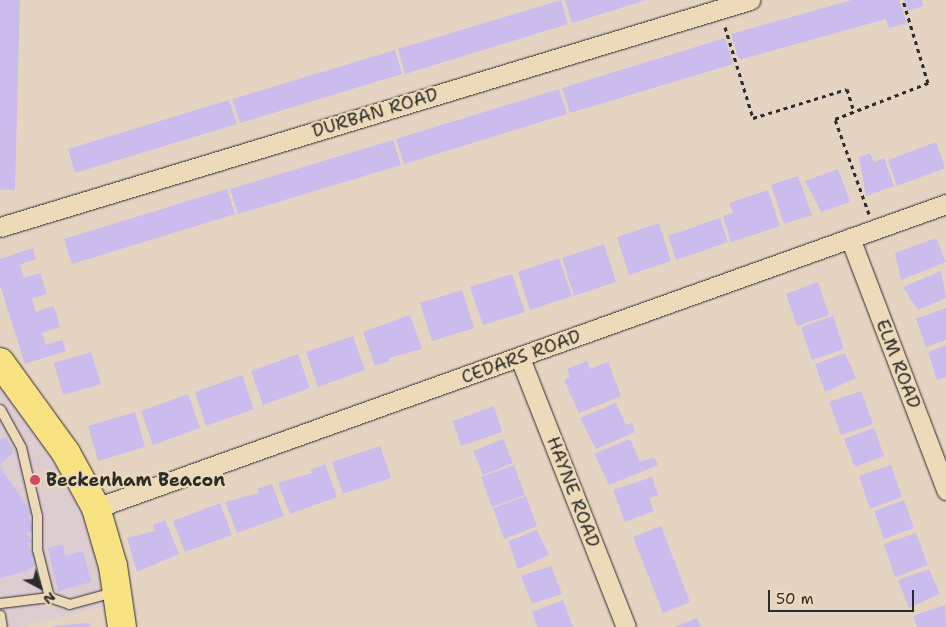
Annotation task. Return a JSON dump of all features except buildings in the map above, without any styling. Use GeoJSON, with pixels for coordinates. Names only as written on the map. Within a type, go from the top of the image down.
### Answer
{"type":"FeatureCollection","features":[{"type":"Feature","properties":{"kind":"main road"},"geometry":{"type":"LineString","coordinates":[[0,362],[66,453],[96,508],[118,591],[122,627]]}},
{"type":"Feature","properties":{"kind":"street","name":"DURBAN ROAD"},"geometry":{"type":"LineString","coordinates":[[0,226],[694,8],[720,9],[750,0]]}},
{"type":"Feature","properties":{"kind":"street","name":"CEDARS ROAD"},"geometry":{"type":"LineString","coordinates":[[96,508],[520,358],[875,228],[946,204]]}},
{"type":"Feature","properties":{"kind":"street","name":"ELM ROAD"},"geometry":{"type":"LineString","coordinates":[[850,238],[946,490]]}},
{"type":"Feature","properties":{"kind":"street","name":"HAYNE ROAD"},"geometry":{"type":"LineString","coordinates":[[520,358],[626,627]]}},
{"type":"Feature","properties":{"kind":"lane"},"geometry":{"type":"LineString","coordinates":[[0,409],[21,447],[49,597]]}},
{"type":"Feature","properties":{"kind":"lane"},"geometry":{"type":"LineString","coordinates":[[0,603],[49,597],[68,604],[118,591]]}},
{"type":"Feature","properties":{"kind":"lane"},"geometry":{"type":"LineString","coordinates":[[0,615],[2,627]]}},
{"type":"Feature","properties":{"kind":"path"},"geometry":{"type":"LineString","coordinates":[[875,228],[835,119],[928,83],[903,0]]}},
{"type":"Feature","properties":{"kind":"path"},"geometry":{"type":"LineString","coordinates":[[720,9],[753,118],[846,89],[854,112]]}},
{"type":"Feature","properties":{"kind":"shaded area","name":"Beckenham Beacon"},"geometry":{"type":"Polygon","coordinates":[[[0,379],[86,506],[109,605],[21,627],[0,627],[0,379]]]}},
{"type":"Feature","properties":{"kind":"place","name":"Beckenham Beacon"},"geometry":{"type":"Point","coordinates":[35,480]}}]}
